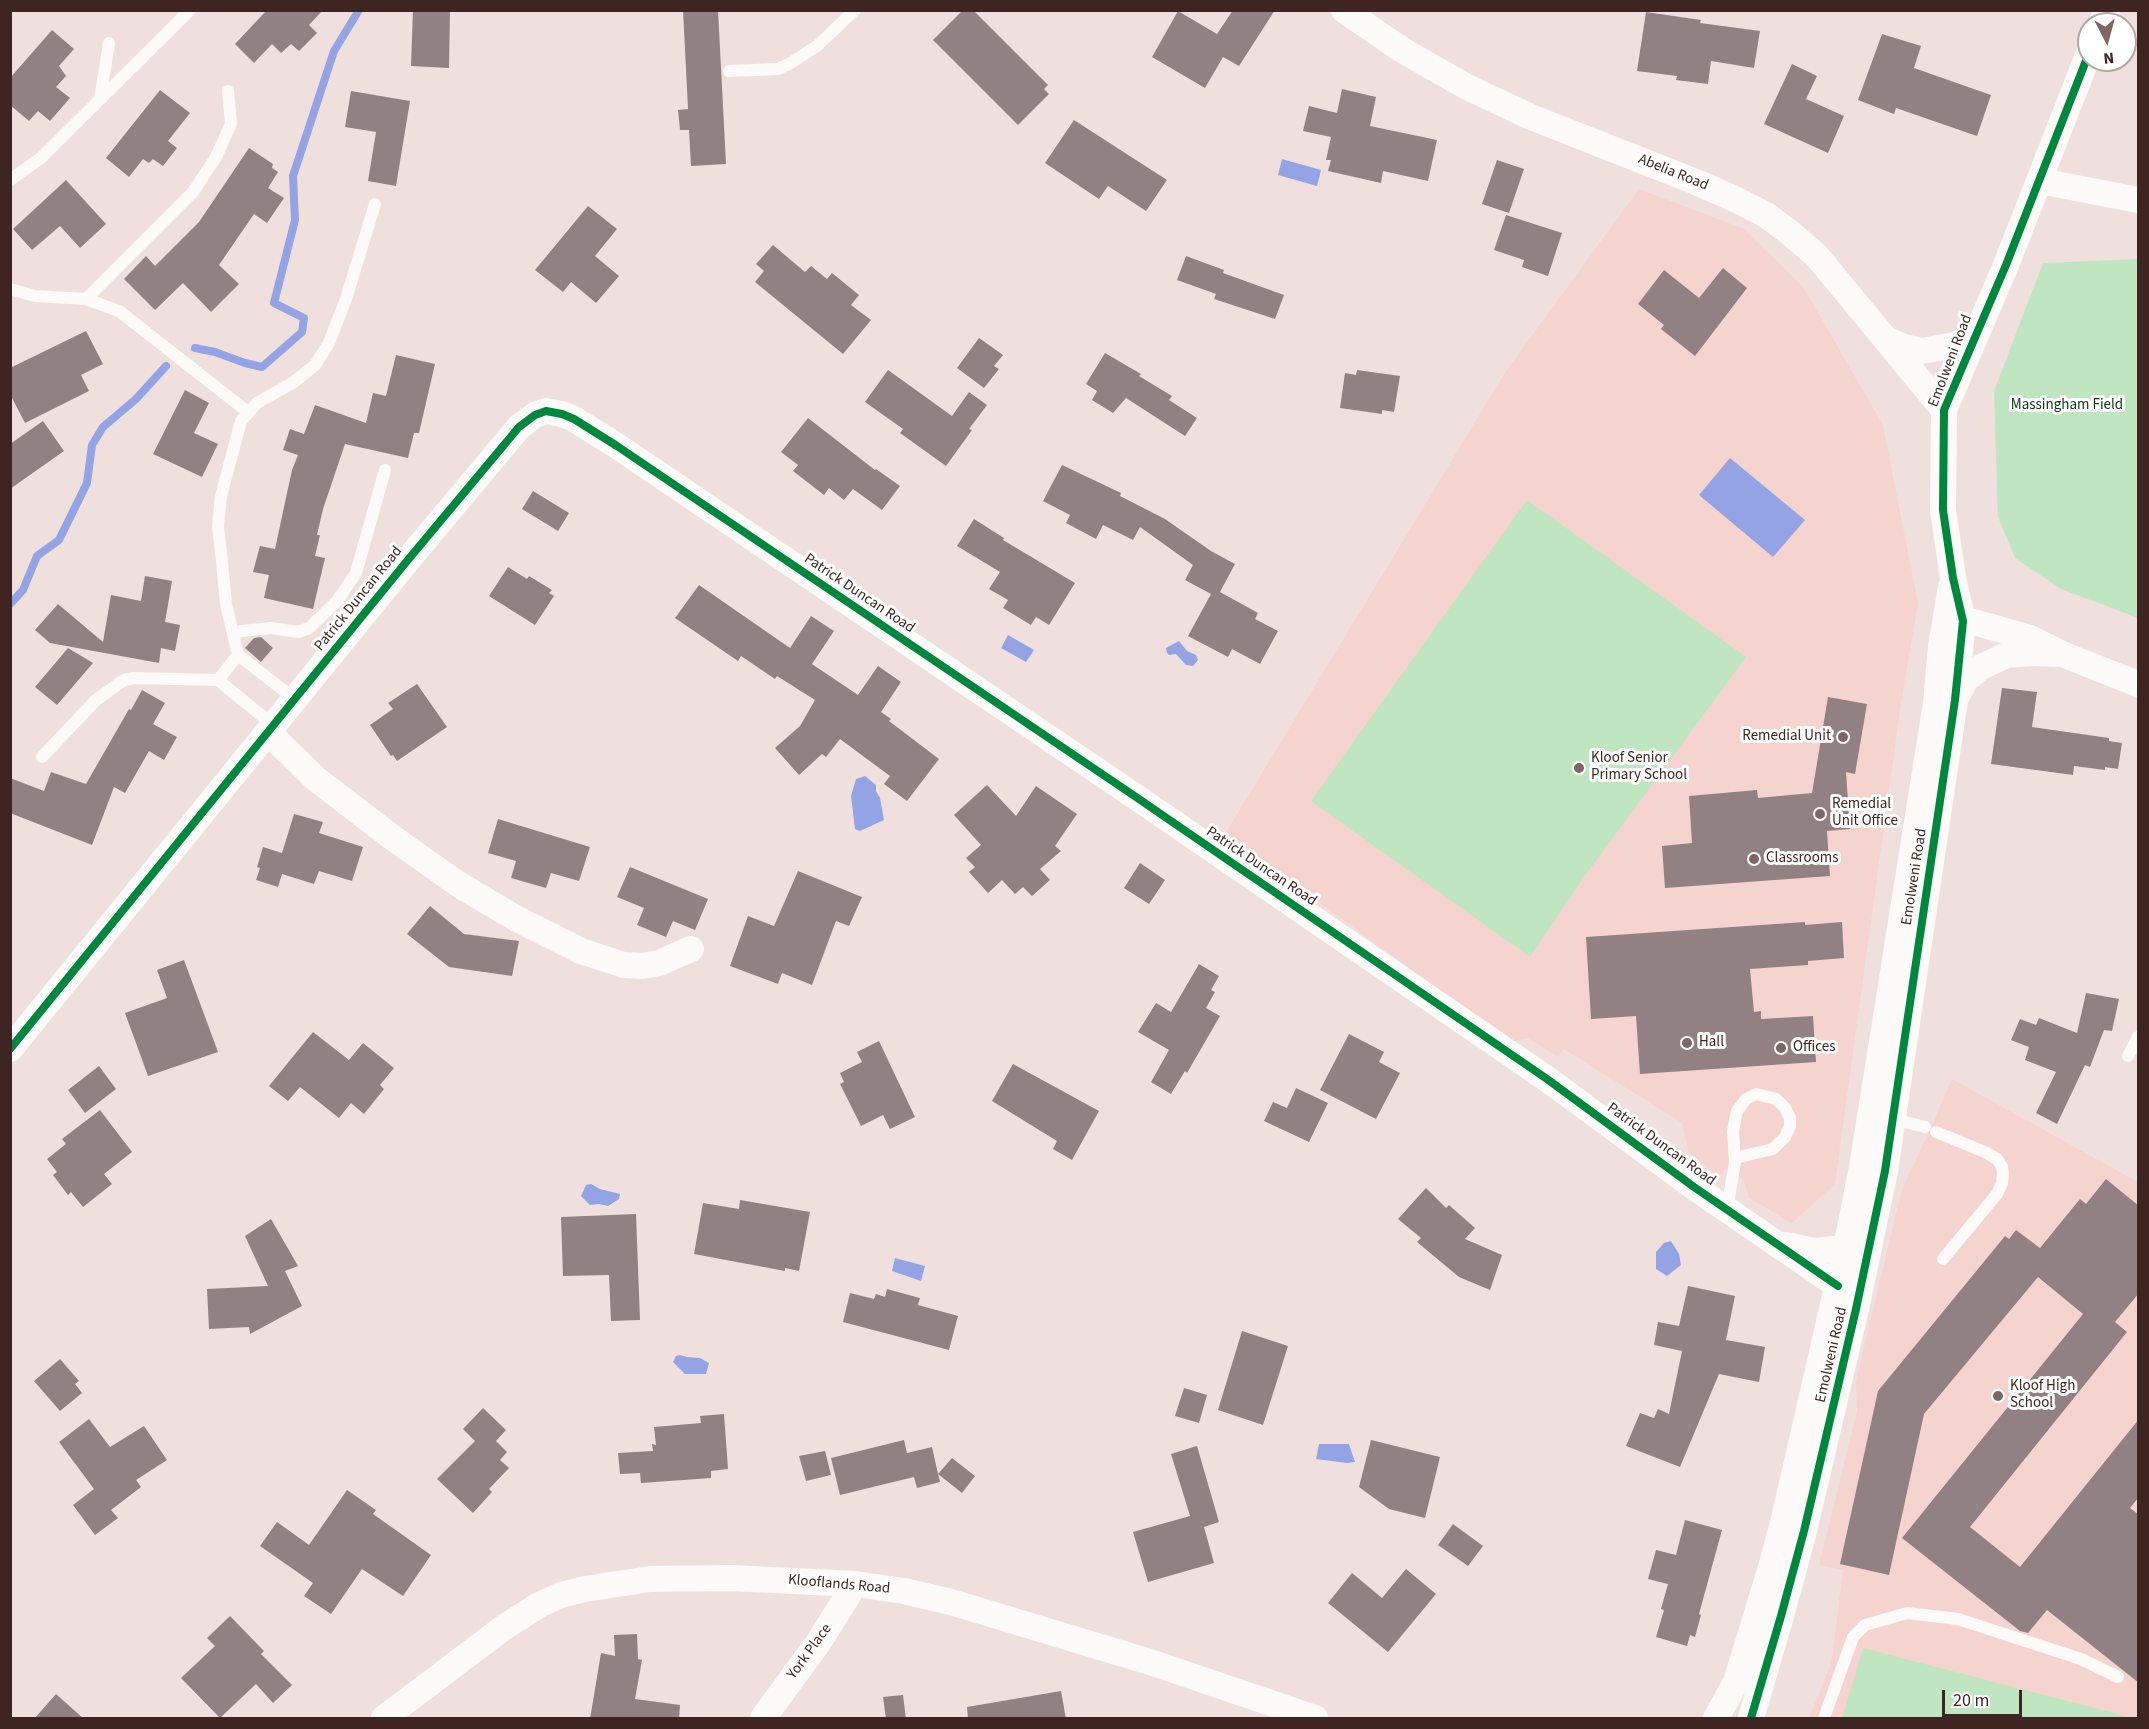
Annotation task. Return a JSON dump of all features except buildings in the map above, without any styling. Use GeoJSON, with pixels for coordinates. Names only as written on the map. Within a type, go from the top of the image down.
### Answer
{"type":"FeatureCollection","features":[{"type":"Feature","properties":{"kind":"street","name":"Abelia Road"},"geometry":{"type":"LineString","coordinates":[[1344,10],[1402,50],[1467,87],[1531,117],[1737,200],[1766,215],[1816,255],[1944,410]]}},
{"type":"Feature","properties":{"kind":"street","name":"Emolweni Road"},"geometry":{"type":"LineString","coordinates":[[1751,1719],[1782,1616],[1804,1531],[1854,1320],[1885,1171],[1955,700],[1953,578],[1943,510],[1944,410],[2040,182],[2082,72]]}},
{"type":"Feature","properties":{"kind":"street"},"geometry":{"type":"LineString","coordinates":[[2040,182],[2139,200]]}},
{"type":"Feature","properties":{"kind":"street"},"geometry":{"type":"LineString","coordinates":[[1888,340],[1921,351],[1955,345],[1975,336]]}},
{"type":"Feature","properties":{"kind":"street","name":"Patrick Duncan Road"},"geometry":{"type":"LineString","coordinates":[[10,1049],[414,552],[519,428],[535,415],[546,411],[574,419],[617,446],[1136,797],[1547,1079],[1727,1210],[1838,1286]]}},
{"type":"Feature","properties":{"kind":"street"},"geometry":{"type":"LineString","coordinates":[[1954,620],[2030,638],[2062,654],[2139,684]]}},
{"type":"Feature","properties":{"kind":"street","name":"Emolweni Road"},"geometry":{"type":"LineString","coordinates":[[1716,1719],[1736,1682],[1772,1564],[1838,1286],[1862,1167],[1930,737],[1954,620]]}},
{"type":"Feature","properties":{"kind":"street"},"geometry":{"type":"LineString","coordinates":[[1955,700],[1966,679],[1981,667],[2007,655],[2062,654]]}},
{"type":"Feature","properties":{"kind":"street"},"geometry":{"type":"LineString","coordinates":[[271,729],[316,779],[458,884],[517,919],[581,951],[624,965],[642,966],[659,963],[691,949]]}},
{"type":"Feature","properties":{"kind":"street"},"geometry":{"type":"LineString","coordinates":[[1771,1240],[1814,1251],[1846,1248]]}},
{"type":"Feature","properties":{"kind":"street","name":"Klooflands Road"},"geometry":{"type":"LineString","coordinates":[[384,1719],[503,1628],[539,1605],[561,1595],[650,1579],[730,1578],[855,1584],[904,1591],[962,1605],[1150,1662],[1315,1719]]}},
{"type":"Feature","properties":{"kind":"street","name":"York Place"},"geometry":{"type":"LineString","coordinates":[[763,1719],[818,1642],[855,1584]]}},
{"type":"Feature","properties":{"kind":"lane"},"geometry":{"type":"LineString","coordinates":[[10,180],[41,158],[190,10]]}},
{"type":"Feature","properties":{"kind":"lane"},"geometry":{"type":"LineString","coordinates":[[729,71],[778,69],[789,64],[817,46],[855,10]]}},
{"type":"Feature","properties":{"kind":"lane"},"geometry":{"type":"LineString","coordinates":[[100,99],[108,43]]}},
{"type":"Feature","properties":{"kind":"lane"},"geometry":{"type":"LineString","coordinates":[[86,298],[193,192],[216,157],[231,124],[228,91]]}},
{"type":"Feature","properties":{"kind":"lane"},"geometry":{"type":"LineString","coordinates":[[295,699],[238,655],[226,604],[218,526],[221,496],[241,421],[257,403],[294,382],[315,364],[329,343],[346,299],[375,204]]}},
{"type":"Feature","properties":{"kind":"lane"},"geometry":{"type":"LineString","coordinates":[[10,289],[35,296],[86,298],[119,311],[248,412]]}},
{"type":"Feature","properties":{"kind":"lane"},"geometry":{"type":"LineString","coordinates":[[233,632],[271,628],[298,632],[309,628],[337,601],[356,573],[385,470]]}},
{"type":"Feature","properties":{"kind":"lane"},"geometry":{"type":"LineString","coordinates":[[218,680],[238,655]]}},
{"type":"Feature","properties":{"kind":"lane"},"geometry":{"type":"LineString","coordinates":[[42,757],[96,700],[124,680],[134,678],[218,680],[271,729]]}},
{"type":"Feature","properties":{"kind":"lane"},"geometry":{"type":"LineString","coordinates":[[2128,1056],[2139,1037]]}},
{"type":"Feature","properties":{"kind":"lane"},"geometry":{"type":"LineString","coordinates":[[1727,1210],[1735,1158],[1733,1131],[1737,1111],[1746,1099],[1756,1094],[1776,1098],[1790,1118],[1790,1126],[1785,1137],[1773,1149],[1735,1158]]}},
{"type":"Feature","properties":{"kind":"lane"},"geometry":{"type":"LineString","coordinates":[[1892,1119],[1930,1130],[1985,1152],[1997,1159],[2002,1167],[2002,1183],[1997,1194],[1943,1259]]}},
{"type":"Feature","properties":{"kind":"lane"},"geometry":{"type":"LineString","coordinates":[[1824,1719],[1853,1637],[1865,1625],[1907,1613],[1958,1618],[2081,1659],[2118,1677]]}},
{"type":"Feature","properties":{"kind":"shaded area","name":"Kloof Senior Primary School"},"geometry":{"type":"Polygon","coordinates":[[[1639,189],[1744,229],[1804,288],[1883,425],[1918,603],[1901,703],[1835,1184],[1792,1223],[1749,1198],[1743,1179],[1726,1168],[1719,1177],[1688,1151],[1682,1123],[1564,1049],[1558,1057],[1528,1038],[1511,1042],[1225,834],[1506,371],[1639,189]]]}},
{"type":"Feature","properties":{"kind":"shaded area","name":"Kloof High School"},"geometry":{"type":"Polygon","coordinates":[[[1952,1079],[2138,1182],[2138,1718],[1809,1718],[1831,1664],[1843,1570],[1819,1565],[1857,1411],[1856,1381],[1902,1189],[1952,1079]]]}},
{"type":"Feature","properties":{"kind":"green space","name":"Massingham Field"},"geometry":{"type":"Polygon","coordinates":[[[2138,259],[2138,618],[2061,589],[2015,558],[1998,517],[1994,391],[2043,263],[2138,259]]]}},
{"type":"Feature","properties":{"kind":"green space"},"geometry":{"type":"Polygon","coordinates":[[[1527,500],[1746,657],[1584,877],[1530,957],[1311,801],[1527,500]]]}},
{"type":"Feature","properties":{"kind":"green space"},"geometry":{"type":"Polygon","coordinates":[[[1863,1648],[2133,1718],[1842,1718],[1863,1648]]]}},
{"type":"Feature","properties":{"kind":"water"},"geometry":{"type":"Polygon","coordinates":[[[1282,159],[1321,170],[1317,186],[1278,175],[1282,159]]]}},
{"type":"Feature","properties":{"kind":"water"},"geometry":{"type":"Polygon","coordinates":[[[1730,458],[1805,520],[1773,557],[1699,495],[1730,458]]]}},
{"type":"Feature","properties":{"kind":"water"},"geometry":{"type":"Polygon","coordinates":[[[1008,635],[1034,650],[1026,662],[1001,648],[1008,635]]]}},
{"type":"Feature","properties":{"kind":"water"},"geometry":{"type":"Polygon","coordinates":[[[1179,641],[1187,651],[1196,655],[1198,660],[1193,666],[1186,665],[1176,654],[1167,653],[1166,648],[1179,641]]]}},
{"type":"Feature","properties":{"kind":"water"},"geometry":{"type":"Polygon","coordinates":[[[865,776],[876,785],[884,820],[860,831],[855,829],[851,796],[856,779],[865,776]]]}},
{"type":"Feature","properties":{"kind":"water"},"geometry":{"type":"Polygon","coordinates":[[[591,1184],[620,1194],[619,1199],[608,1206],[590,1205],[581,1196],[586,1185],[591,1184]]]}},
{"type":"Feature","properties":{"kind":"water"},"geometry":{"type":"Polygon","coordinates":[[[1671,1241],[1679,1254],[1681,1265],[1667,1276],[1656,1269],[1656,1252],[1664,1243],[1671,1241]]]}},
{"type":"Feature","properties":{"kind":"water"},"geometry":{"type":"Polygon","coordinates":[[[895,1258],[925,1266],[921,1281],[892,1271],[895,1258]]]}},
{"type":"Feature","properties":{"kind":"water"},"geometry":{"type":"Polygon","coordinates":[[[676,1356],[700,1358],[709,1363],[706,1374],[685,1374],[673,1362],[676,1356]]]}},
{"type":"Feature","properties":{"kind":"water"},"geometry":{"type":"Polygon","coordinates":[[[1319,1444],[1349,1444],[1355,1462],[1316,1459],[1319,1444]]]}},
{"type":"Feature","properties":{"kind":"waterway"},"geometry":{"type":"LineString","coordinates":[[195,348],[262,367],[302,332],[304,318],[274,303],[295,220],[293,176],[334,51],[359,10]]}},
{"type":"Feature","properties":{"kind":"waterway"},"geometry":{"type":"LineString","coordinates":[[10,604],[23,590],[37,556],[59,540],[87,483],[92,445],[103,427],[136,399],[166,366]]}},
{"type":"Feature","properties":{"kind":"cycle path"},"geometry":{"type":"LineString","coordinates":[[1751,1718],[1804,1531],[1856,1309],[1885,1171],[1955,700],[1963,621],[1953,578],[1943,510],[1944,410],[2006,265],[2082,72]]}},
{"type":"Feature","properties":{"kind":"cycle path"},"geometry":{"type":"LineString","coordinates":[[10,1049],[407,561],[519,427],[535,415],[546,411],[574,419],[617,446],[1136,797],[1547,1079],[1694,1187],[1838,1286]]}},
{"type":"Feature","properties":{"kind":"place","name":"Remedial Unit"},"geometry":{"type":"Point","coordinates":[1843,737]}},
{"type":"Feature","properties":{"kind":"place","name":"Kloof Senior Primary School"},"geometry":{"type":"Point","coordinates":[1579,768]}},
{"type":"Feature","properties":{"kind":"place","name":"Remedial Unit Office"},"geometry":{"type":"Point","coordinates":[1820,814]}},
{"type":"Feature","properties":{"kind":"place","name":"Classrooms"},"geometry":{"type":"Point","coordinates":[1754,859]}},
{"type":"Feature","properties":{"kind":"place","name":"Hall"},"geometry":{"type":"Point","coordinates":[1687,1043]}},
{"type":"Feature","properties":{"kind":"place","name":"Offices"},"geometry":{"type":"Point","coordinates":[1781,1048]}},
{"type":"Feature","properties":{"kind":"place","name":"Kloof High School"},"geometry":{"type":"Point","coordinates":[1998,1396]}}]}
